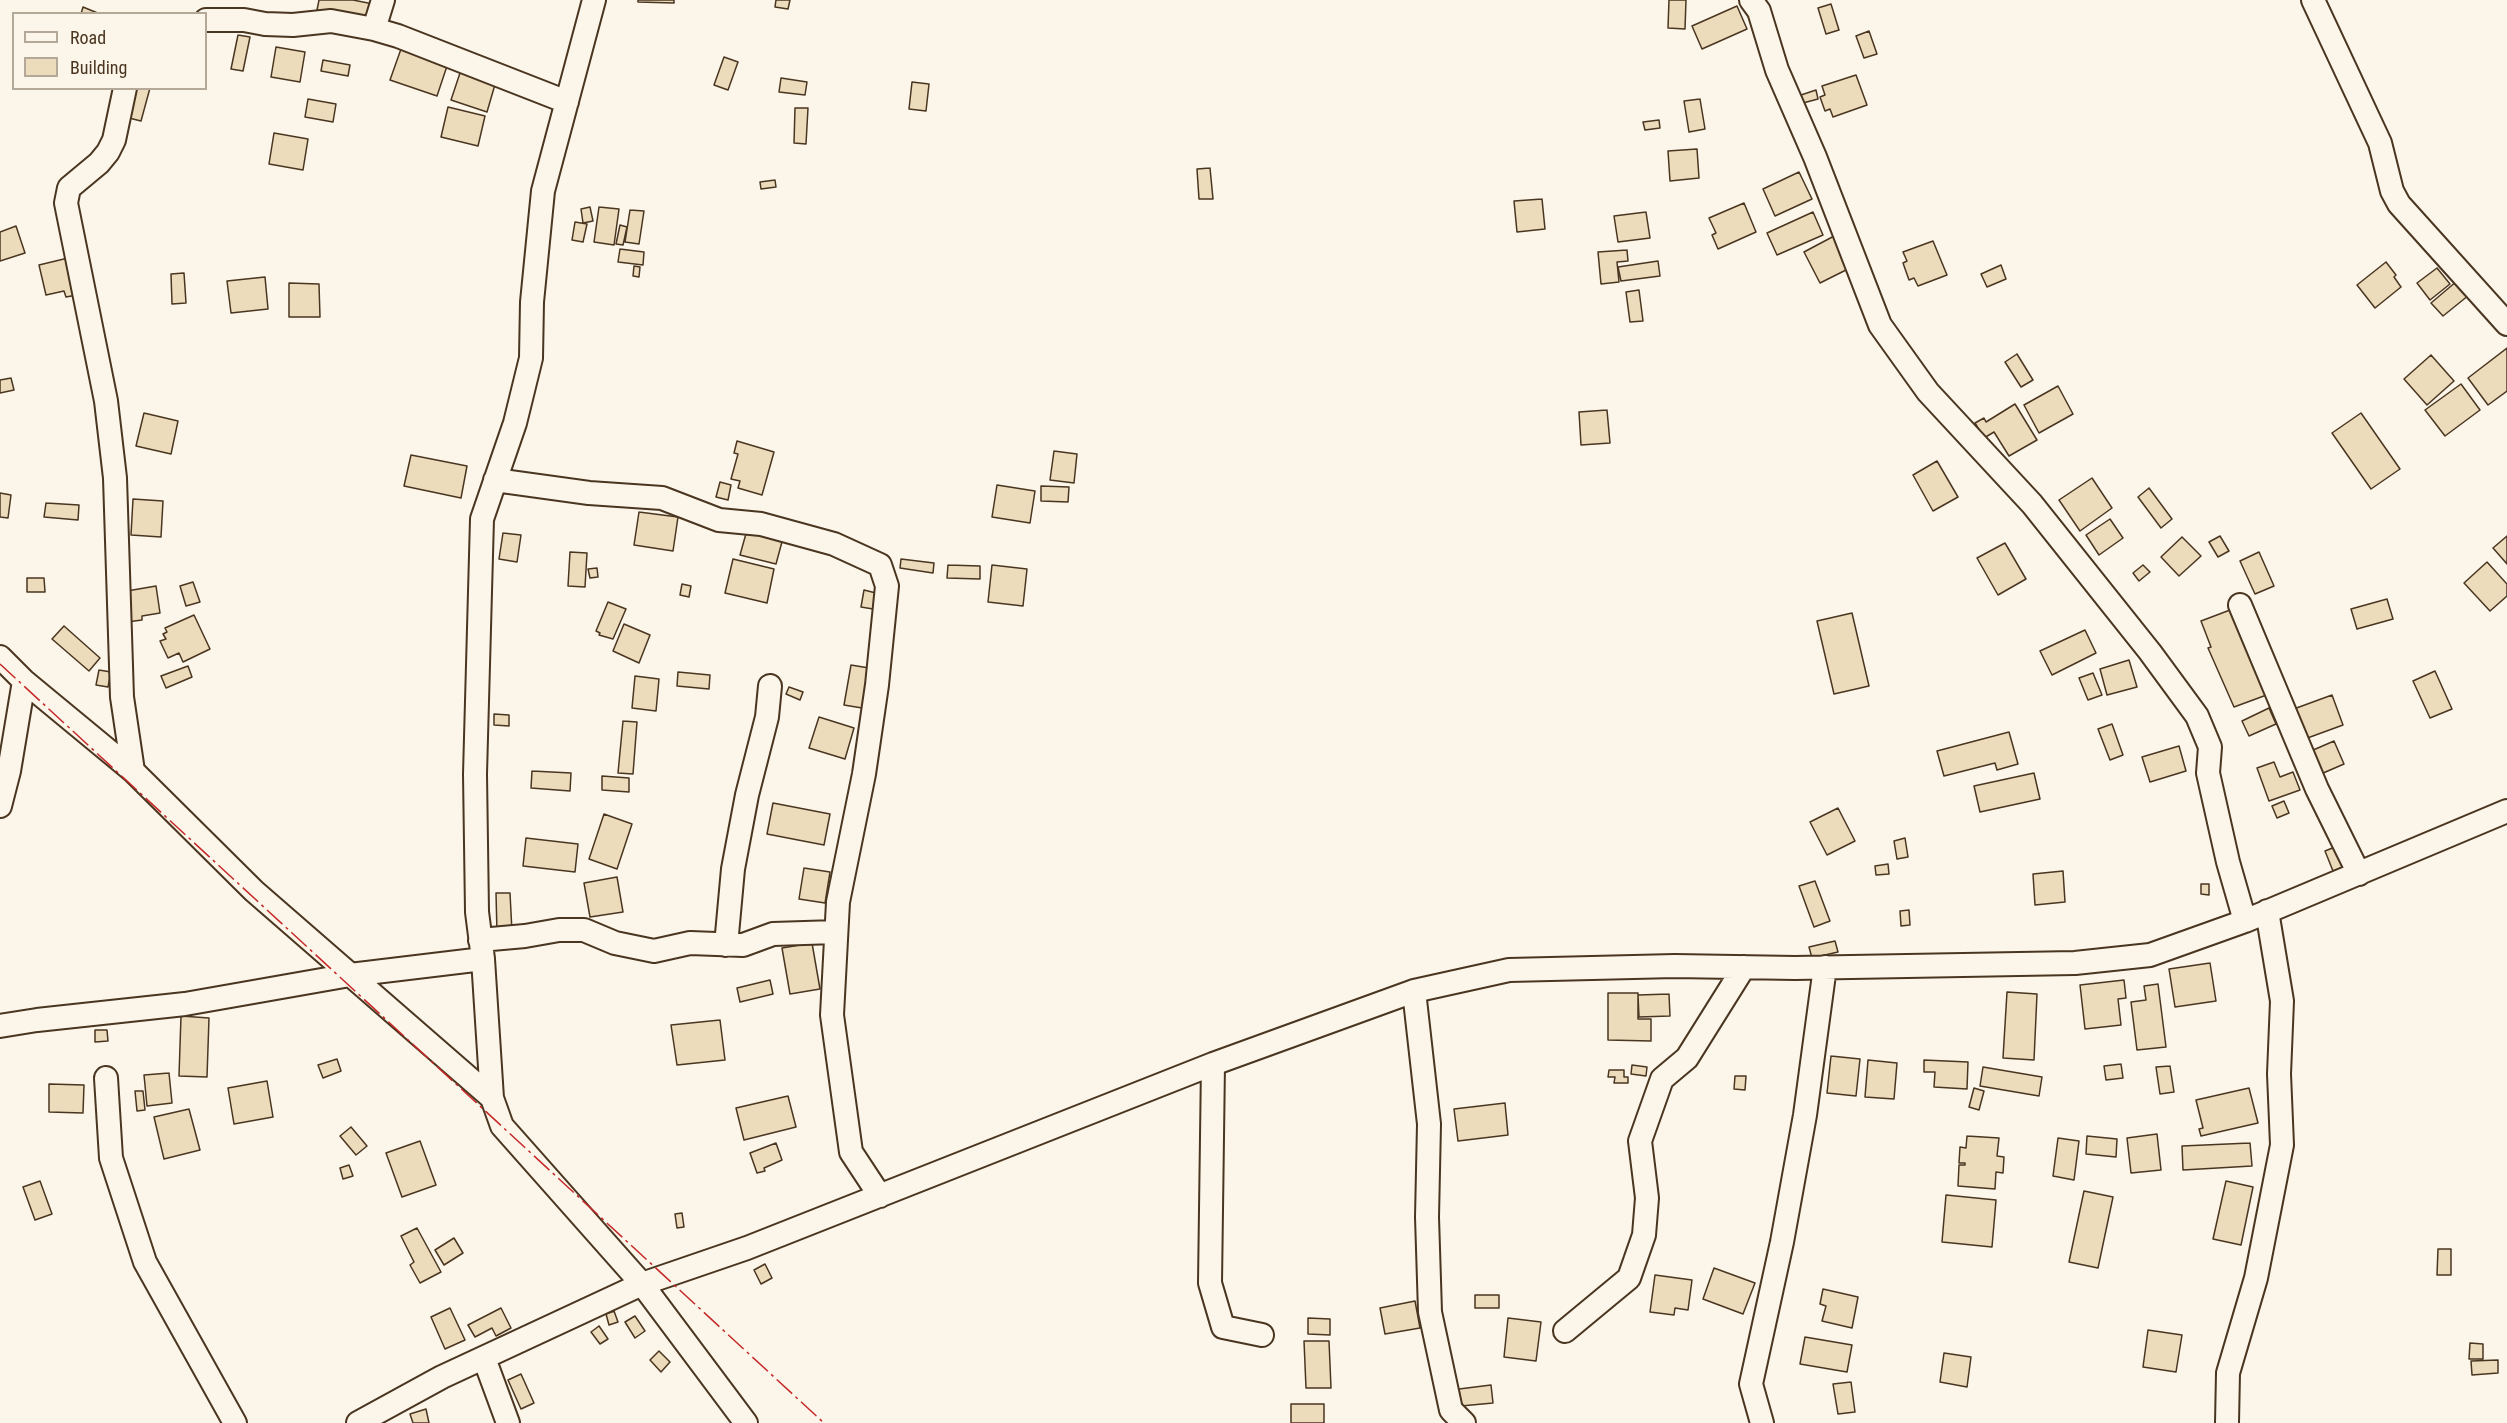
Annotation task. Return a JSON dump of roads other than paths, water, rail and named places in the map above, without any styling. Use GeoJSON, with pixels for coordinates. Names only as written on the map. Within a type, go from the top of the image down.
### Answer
{"type":"FeatureCollection","features":[{"type":"Feature","properties":{"kind":"street"},"geometry":{"type":"LineString","coordinates":[[374,28],[383,0]]}},
{"type":"Feature","properties":{"kind":"street"},"geometry":{"type":"LineString","coordinates":[[594,0],[543,190],[532,302],[531,358],[515,423],[482,519],[475,774],[477,912],[482,949],[492,1098],[502,1126],[642,1284],[746,1423]]}},
{"type":"Feature","properties":{"kind":"street"},"geometry":{"type":"LineString","coordinates":[[1751,0],[1759,11],[1777,70],[1815,157],[1880,325],[1928,392],[2032,504],[2150,652],[2197,716],[2210,747],[2208,773],[2228,862],[2245,921]]}},
{"type":"Feature","properties":{"kind":"street"},"geometry":{"type":"LineString","coordinates":[[2313,0],[2380,142],[2392,191],[2399,204],[2507,324]]}},
{"type":"Feature","properties":{"kind":"street"},"geometry":{"type":"LineString","coordinates":[[207,20],[244,20],[265,24],[293,25],[331,21],[374,28],[567,102]]}},
{"type":"Feature","properties":{"kind":"street"},"geometry":{"type":"LineString","coordinates":[[125,90],[114,140],[108,152],[99,163],[69,188],[66,203],[106,401],[115,478],[122,697],[133,771]]}},
{"type":"Feature","properties":{"kind":"street"},"geometry":{"type":"LineString","coordinates":[[495,480],[589,493],[662,498],[719,520],[760,524],[834,544],[880,566],[887,586],[878,685],[864,774],[838,902],[832,1015],[851,1152],[880,1196]]}},
{"type":"Feature","properties":{"kind":"street"},"geometry":{"type":"LineString","coordinates":[[2240,605],[2317,789],[2359,874]]}},
{"type":"Feature","properties":{"kind":"street"},"geometry":{"type":"LineString","coordinates":[[0,657],[24,681],[133,771],[254,891],[492,1098]]}},
{"type":"Feature","properties":{"kind":"street"},"geometry":{"type":"LineString","coordinates":[[0,806],[9,771],[24,681]]}},
{"type":"Feature","properties":{"kind":"street"},"geometry":{"type":"LineString","coordinates":[[726,945],[733,869],[747,795],[767,717],[770,686]]}},
{"type":"Feature","properties":{"kind":"street"},"geometry":{"type":"LineString","coordinates":[[358,1423],[484,1358],[642,1284],[747,1248],[1213,1064],[1414,991],[1509,970],[1675,966],[1825,967],[2075,963],[2150,955],[2245,921],[2507,811]]}},
{"type":"Feature","properties":{"kind":"street"},"geometry":{"type":"LineString","coordinates":[[2227,1423],[2228,1373],[2256,1278],[2283,1145],[2279,1074],[2282,1001],[2267,911]]}},
{"type":"Feature","properties":{"kind":"street"},"geometry":{"type":"LineString","coordinates":[[0,1026],[185,1004],[350,975],[482,949],[525,936],[567,930],[585,930],[615,943],[654,951],[690,943],[743,945],[773,934],[836,932]]}},
{"type":"Feature","properties":{"kind":"street"},"geometry":{"type":"LineString","coordinates":[[1565,1331],[1629,1278],[1644,1235],[1647,1198],[1640,1141],[1662,1078],[1687,1058],[1744,967]]}},
{"type":"Feature","properties":{"kind":"street"},"geometry":{"type":"LineString","coordinates":[[1762,1423],[1751,1384],[1782,1242],[1825,967]]}},
{"type":"Feature","properties":{"kind":"street"},"geometry":{"type":"LineString","coordinates":[[1414,991],[1429,1124],[1427,1217],[1430,1312],[1451,1410],[1464,1423]]}},
{"type":"Feature","properties":{"kind":"street"},"geometry":{"type":"LineString","coordinates":[[1213,1064],[1214,1168],[1210,1283],[1223,1327],[1262,1335]]}},
{"type":"Feature","properties":{"kind":"street"},"geometry":{"type":"LineString","coordinates":[[106,1078],[111,1158],[145,1262],[236,1423]]}},
{"type":"Feature","properties":{"kind":"street"},"geometry":{"type":"LineString","coordinates":[[484,1358],[508,1423]]}}]}
